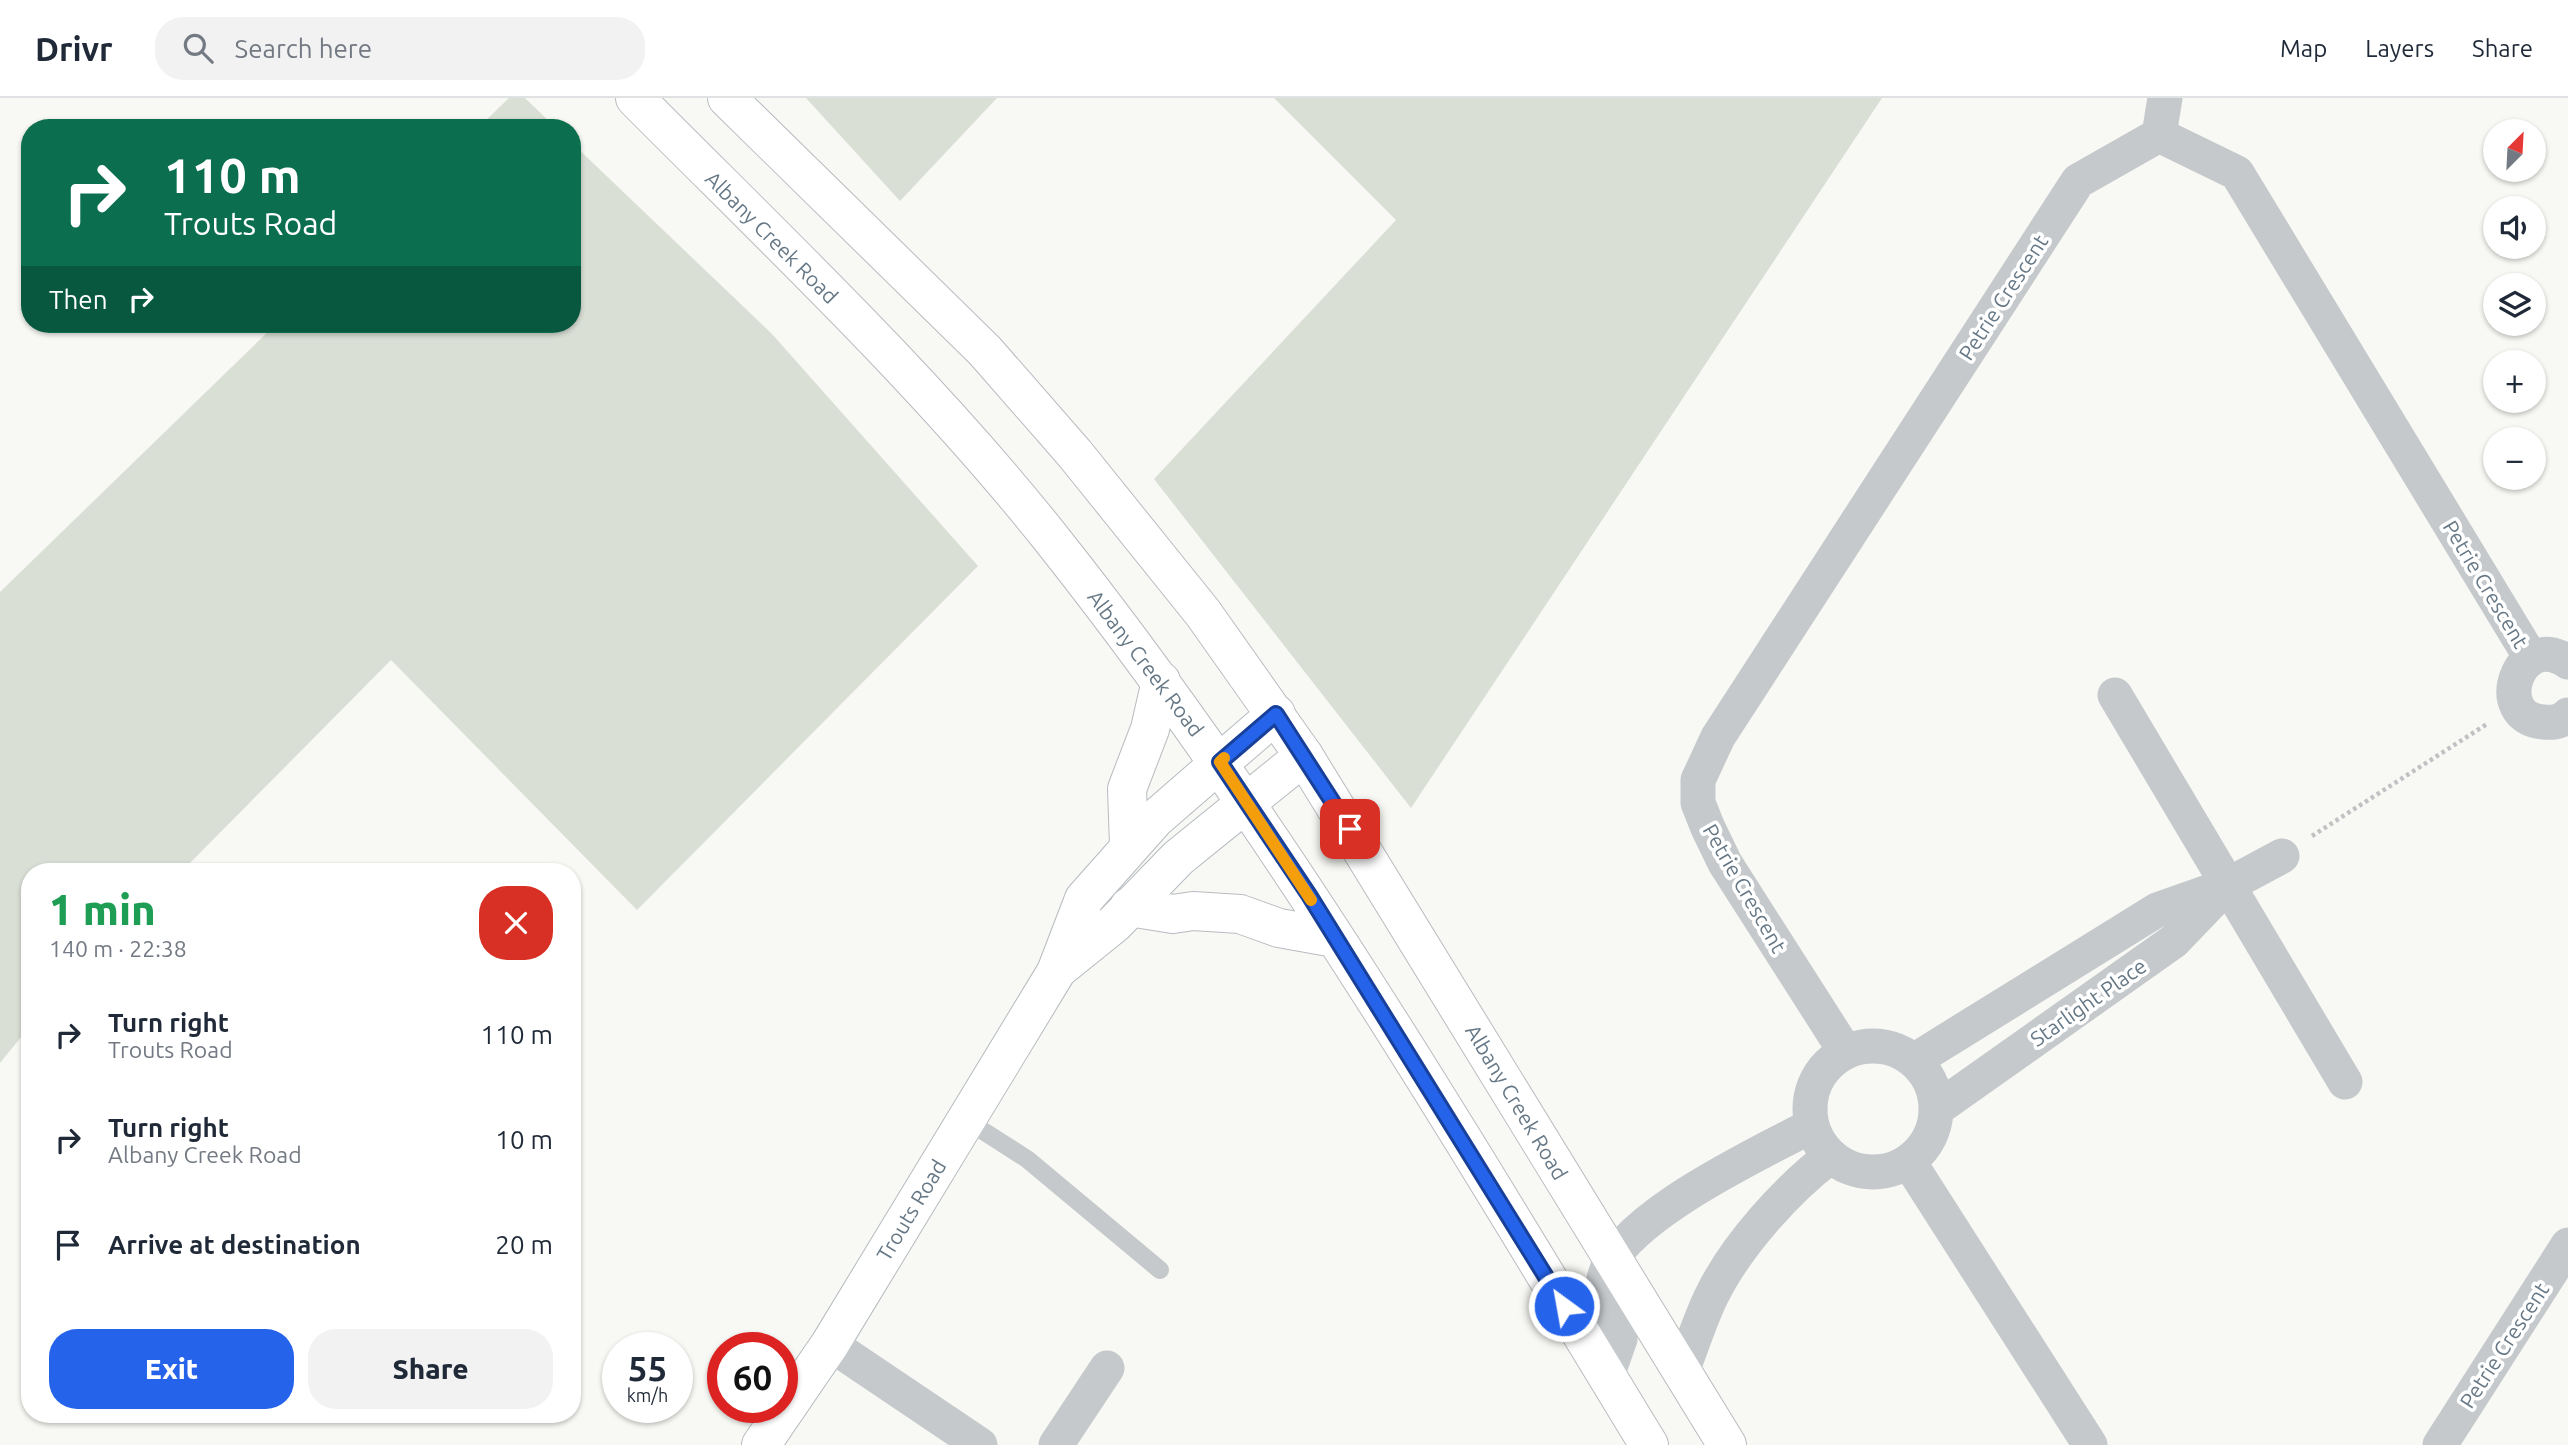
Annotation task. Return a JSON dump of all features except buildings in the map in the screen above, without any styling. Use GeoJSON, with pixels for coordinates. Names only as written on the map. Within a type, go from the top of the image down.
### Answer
{"type":"FeatureCollection","features":[{"type":"Feature","properties":{"kind":"main road","name":"Albany Creek Road"},"geometry":{"type":"LineString","coordinates":[[635,98],[814,277],[973,447],[1046,532],[1161,681],[1220,762],[1335,938],[1649,1445]]}},
{"type":"Feature","properties":{"kind":"main road","name":"Albany Creek Road"},"geometry":{"type":"LineString","coordinates":[[727,98],[935,300],[1030,400],[1203,613],[1304,756],[1727,1445]]}},
{"type":"Feature","properties":{"kind":"main road"},"geometry":{"type":"LineString","coordinates":[[1129,845],[1127,789],[1150,729],[1161,681]]}},
{"type":"Feature","properties":{"kind":"main road","name":"Trouts Road"},"geometry":{"type":"LineString","coordinates":[[761,1445],[830,1344],[1056,972],[1083,899],[1129,845],[1276,714]]}},
{"type":"Feature","properties":{"kind":"main road","name":"Trouts Road"},"geometry":{"type":"LineString","coordinates":[[1056,972],[1114,923],[1178,858],[1304,756]]}},
{"type":"Feature","properties":{"kind":"main road"},"geometry":{"type":"LineString","coordinates":[[1129,907],[1172,914],[1193,911],[1240,914],[1279,928],[1335,938]]}},
{"type":"Feature","properties":{"kind":"street"},"geometry":{"type":"LineString","coordinates":[[2159,135],[2165,98]]}},
{"type":"Feature","properties":{"kind":"street","name":"Petrie Crescent"},"geometry":{"type":"LineString","coordinates":[[1845,1051],[1725,863],[1698,803],[1698,780],[1718,737],[2078,181],[2159,135],[2237,173],[2531,658]]}},
{"type":"Feature","properties":{"kind":"street","name":"Petrie Crescent"},"geometry":{"type":"LineString","coordinates":[[2517,706],[2513,688],[2518,671],[2531,658],[2549,655],[2568,662]]}},
{"type":"Feature","properties":{"kind":"street"},"geometry":{"type":"LineString","coordinates":[[2115,695],[2346,1082]]}},
{"type":"Feature","properties":{"kind":"street"},"geometry":{"type":"LineString","coordinates":[[2517,706],[2525,716],[2537,722],[2566,720]]}},
{"type":"Feature","properties":{"kind":"street","name":"Starlight Place"},"geometry":{"type":"LineString","coordinates":[[1914,1060],[2157,910],[2228,885],[2282,856]]}},
{"type":"Feature","properties":{"kind":"street","name":"Starlight Place"},"geometry":{"type":"LineString","coordinates":[[1938,1108],[2174,941],[2228,885]]}},
{"type":"Feature","properties":{"kind":"street"},"geometry":{"type":"LineString","coordinates":[[1867,1045],[1889,1047],[1914,1060],[1936,1095],[1938,1108],[1934,1130],[1923,1150],[1909,1162],[1889,1171],[1866,1172],[1831,1156],[1811,1126],[1809,1110],[1816,1080],[1829,1062],[1845,1051],[1867,1045]]}},
{"type":"Feature","properties":{"kind":"street"},"geometry":{"type":"LineString","coordinates":[[1607,1376],[1620,1339],[1603,1296],[1606,1270],[1613,1258],[1635,1232],[1660,1211],[1811,1126]]}},
{"type":"Feature","properties":{"kind":"street"},"geometry":{"type":"LineString","coordinates":[[1682,1371],[1712,1295],[1727,1270],[1788,1192],[1831,1156]]}},
{"type":"Feature","properties":{"kind":"street"},"geometry":{"type":"LineString","coordinates":[[1909,1162],[2090,1445]]}},
{"type":"Feature","properties":{"kind":"street","name":"Petrie Crescent"},"geometry":{"type":"LineString","coordinates":[[2440,1445],[2568,1245]]}},
{"type":"Feature","properties":{"kind":"street"},"geometry":{"type":"LineString","coordinates":[[830,1344],[980,1445]]}},
{"type":"Feature","properties":{"kind":"street"},"geometry":{"type":"LineString","coordinates":[[1056,1445],[1107,1368]]}},
{"type":"Feature","properties":{"kind":"lane"},"geometry":{"type":"LineString","coordinates":[[966,1120],[1027,1159],[1160,1270]]}},
{"type":"Feature","properties":{"kind":"path"},"geometry":{"type":"LineString","coordinates":[[2282,856],[2517,706]]}},
{"type":"Feature","properties":{"kind":"shaded area"},"geometry":{"type":"Polygon","coordinates":[[[509,98],[525,98],[547,119],[487,119],[509,98]]]}},
{"type":"Feature","properties":{"kind":"shaded area"},"geometry":{"type":"Polygon","coordinates":[[[806,98],[997,98],[900,201],[806,98]]]}},
{"type":"Feature","properties":{"kind":"shaded area"},"geometry":{"type":"Polygon","coordinates":[[[1274,98],[1882,98],[1411,808],[1154,479],[1396,220],[1274,98]]]}},
{"type":"Feature","properties":{"kind":"shaded area"},"geometry":{"type":"Polygon","coordinates":[[[581,152],[772,334],[978,566],[637,910],[391,660],[190,863],[21,863],[21,1037],[0,1063],[0,592],[267,333],[581,333],[581,152]]]}},
{"type":"Feature","properties":{"kind":"slow traffic"},"geometry":{"type":"LineString","coordinates":[[1224,758],[1220,762],[1311,900]]}},
{"type":"Feature","properties":{"kind":"route"},"geometry":{"type":"LineString","coordinates":[[1350,829],[1276,714],[1220,762],[1309,895],[1564,1306]]}}]}
